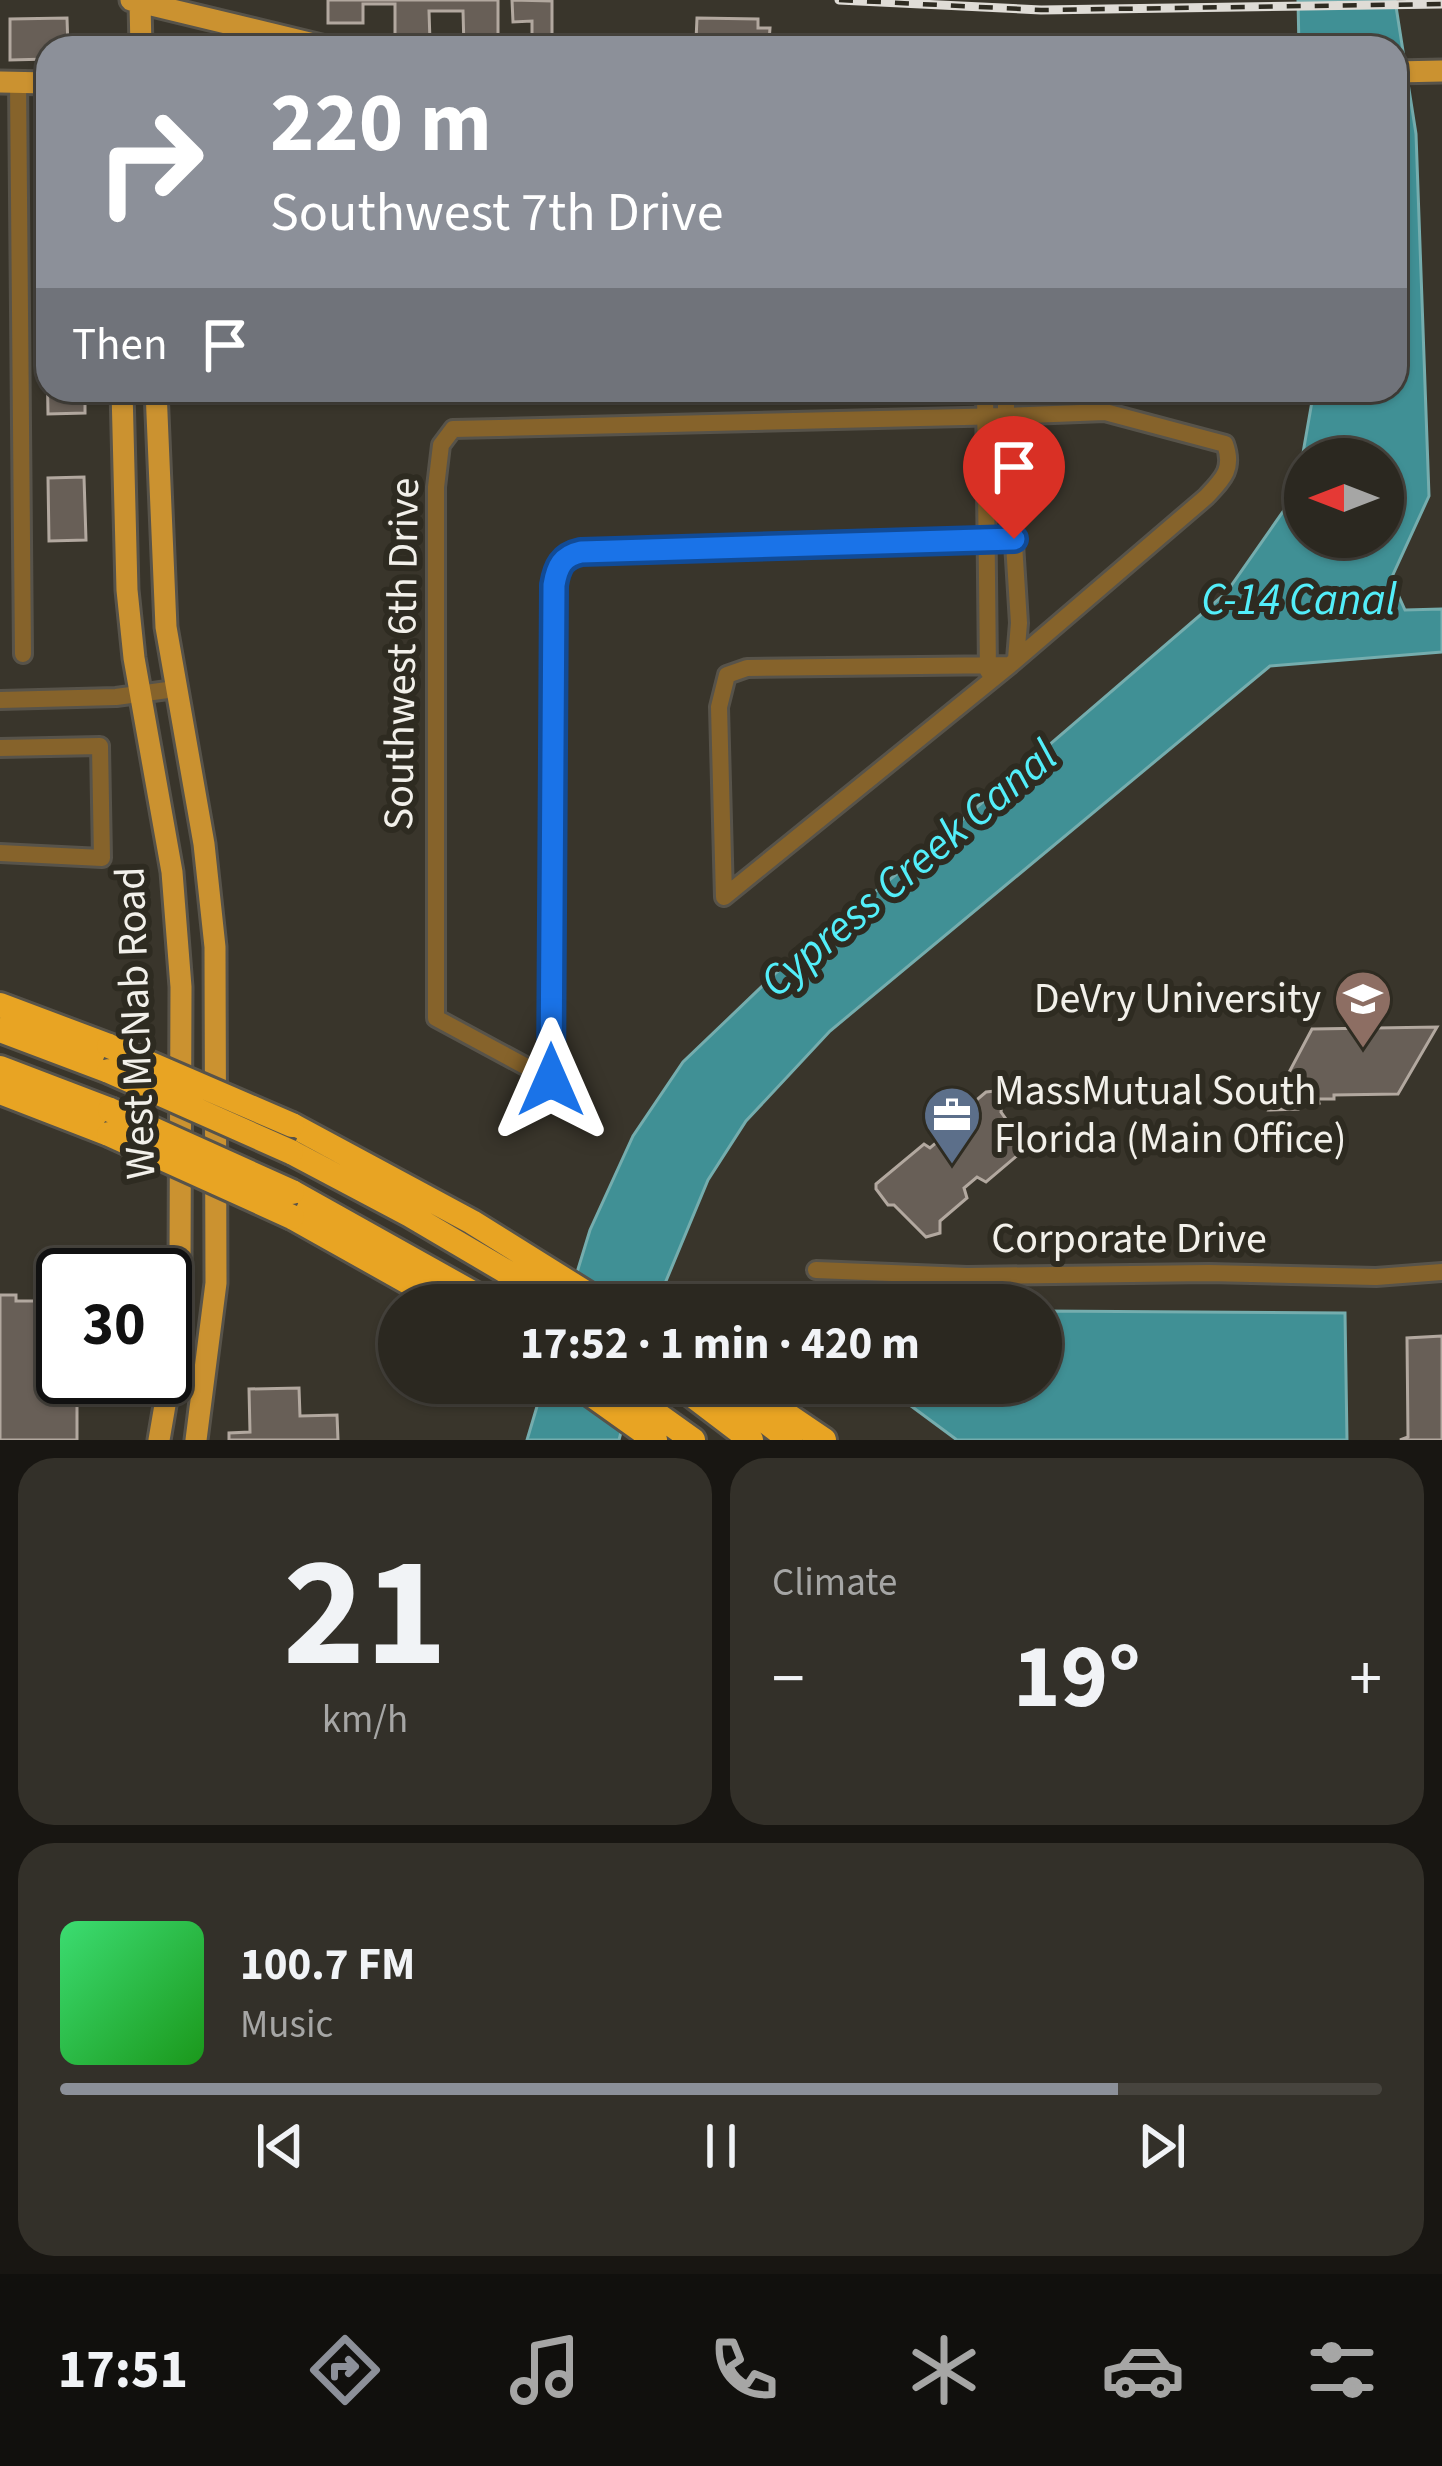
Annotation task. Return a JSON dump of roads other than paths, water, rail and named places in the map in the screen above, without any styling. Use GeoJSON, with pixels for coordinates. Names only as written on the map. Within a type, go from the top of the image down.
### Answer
{"type":"FeatureCollection","features":[{"type":"Feature","properties":{"kind":"highway"},"geometry":{"type":"LineString","coordinates":[[0,1005],[559,1284]]}},
{"type":"Feature","properties":{"kind":"highway"},"geometry":{"type":"LineString","coordinates":[[0,1030],[109,1059],[292,1125],[410,1187],[542,1284]]}},
{"type":"Feature","properties":{"kind":"highway"},"geometry":{"type":"LineString","coordinates":[[0,1068],[452,1284]]}},
{"type":"Feature","properties":{"kind":"highway"},"geometry":{"type":"LineString","coordinates":[[0,1092],[110,1122]]}},
{"type":"Feature","properties":{"kind":"highway"},"geometry":{"type":"LineString","coordinates":[[292,1204],[416,1284]]}},
{"type":"Feature","properties":{"kind":"highway"},"geometry":{"type":"LineString","coordinates":[[612,1404],[658,1429],[693,1440]]}},
{"type":"Feature","properties":{"kind":"highway"},"geometry":{"type":"LineString","coordinates":[[634,1404],[658,1429]]}},
{"type":"Feature","properties":{"kind":"highway"},"geometry":{"type":"LineString","coordinates":[[704,1404],[751,1440]]}},
{"type":"Feature","properties":{"kind":"highway"},"geometry":{"type":"LineString","coordinates":[[743,1404],[790,1440]]}},
{"type":"Feature","properties":{"kind":"highway"},"geometry":{"type":"LineString","coordinates":[[771,1404],[824,1440]]}},
{"type":"Feature","properties":{"kind":"main road"},"geometry":{"type":"LineString","coordinates":[[139,36],[135,1],[280,36]]}},
{"type":"Feature","properties":{"kind":"main road"},"geometry":{"type":"LineString","coordinates":[[1407,72],[1442,70]]}},
{"type":"Feature","properties":{"kind":"main road","name":"West McNab Road"},"geometry":{"type":"LineString","coordinates":[[122,402],[124,560],[140,694],[172,872],[182,987],[181,1268],[159,1440]]}},
{"type":"Feature","properties":{"kind":"main road","name":"West McNab Road"},"geometry":{"type":"LineString","coordinates":[[156,402],[161,571],[175,688],[207,870],[217,1003],[215,1283],[196,1440]]}},
{"type":"Feature","properties":{"kind":"street"},"geometry":{"type":"LineString","coordinates":[[9,82],[23,654]]}},
{"type":"Feature","properties":{"kind":"street"},"geometry":{"type":"LineString","coordinates":[[985,402],[988,674]]}},
{"type":"Feature","properties":{"kind":"street"},"geometry":{"type":"LineString","coordinates":[[988,674],[746,668],[727,675],[719,707],[724,897],[988,674],[1013,662],[1019,623],[1006,402]]}},
{"type":"Feature","properties":{"kind":"street","name":"Southwest 6th Drive"},"geometry":{"type":"LineString","coordinates":[[988,540],[581,552],[557,566],[551,1080],[436,1018],[436,488],[441,445],[453,429],[1105,412],[1225,444],[1231,460],[1226,475],[1142,554],[1013,662]]}},
{"type":"Feature","properties":{"kind":"street"},"geometry":{"type":"LineString","coordinates":[[988,540],[1014,539]]}},
{"type":"Feature","properties":{"kind":"street"},"geometry":{"type":"LineString","coordinates":[[0,700],[175,688]]}},
{"type":"Feature","properties":{"kind":"street"},"geometry":{"type":"LineString","coordinates":[[0,748],[100,746],[102,857],[0,853]]}},
{"type":"Feature","properties":{"kind":"street","name":"Corporate Drive"},"geometry":{"type":"LineString","coordinates":[[816,1270],[935,1276],[1209,1273],[1376,1277],[1442,1272]]}},
{"type":"Feature","properties":{"kind":"water","name":"C-14 Canal"},"geometry":{"type":"Polygon","coordinates":[[[1298,0],[1395,0],[1401,36],[1299,36],[1298,0]]]}},
{"type":"Feature","properties":{"kind":"water","name":"C-14 Canal"},"geometry":{"type":"Polygon","coordinates":[[[1407,77],[1416,134],[1429,496],[1404,551],[1404,438],[1306,438],[1312,402],[1407,402],[1407,77]]]}},
{"type":"Feature","properties":{"kind":"water","name":"C-14 Canal"},"geometry":{"type":"Polygon","coordinates":[[[1284,510],[1284,558],[1401,558],[1391,579],[1405,610],[1442,609],[1442,652],[1270,666],[830,1031],[746,1121],[708,1180],[665,1284],[573,1284],[590,1230],[633,1136],[683,1062],[777,972],[1226,593],[1284,510]]]}},
{"type":"Feature","properties":{"kind":"water"},"geometry":{"type":"Polygon","coordinates":[[[1062,1311],[1345,1313],[1347,1440],[957,1440],[908,1404],[1062,1404],[1062,1311]]]}},
{"type":"Feature","properties":{"kind":"water"},"geometry":{"type":"Polygon","coordinates":[[[538,1404],[628,1404],[619,1440],[527,1440],[538,1404]]]}},
{"type":"Feature","properties":{"kind":"railway"},"geometry":{"type":"LineString","coordinates":[[839,0],[1041,10],[1442,4]]}},
{"type":"Feature","properties":{"kind":"place","name":"DeVry University"},"geometry":{"type":"Point","coordinates":[1363,1050]}},
{"type":"Feature","properties":{"kind":"place","name":"MassMutual South Florida (Main Office)"},"geometry":{"type":"Point","coordinates":[952,1166]}},
{"type":"Feature","properties":{"kind":"water label","name":"Cypress Creek Canal"},"geometry":{"type":"Point","coordinates":[909,869]}}]}
